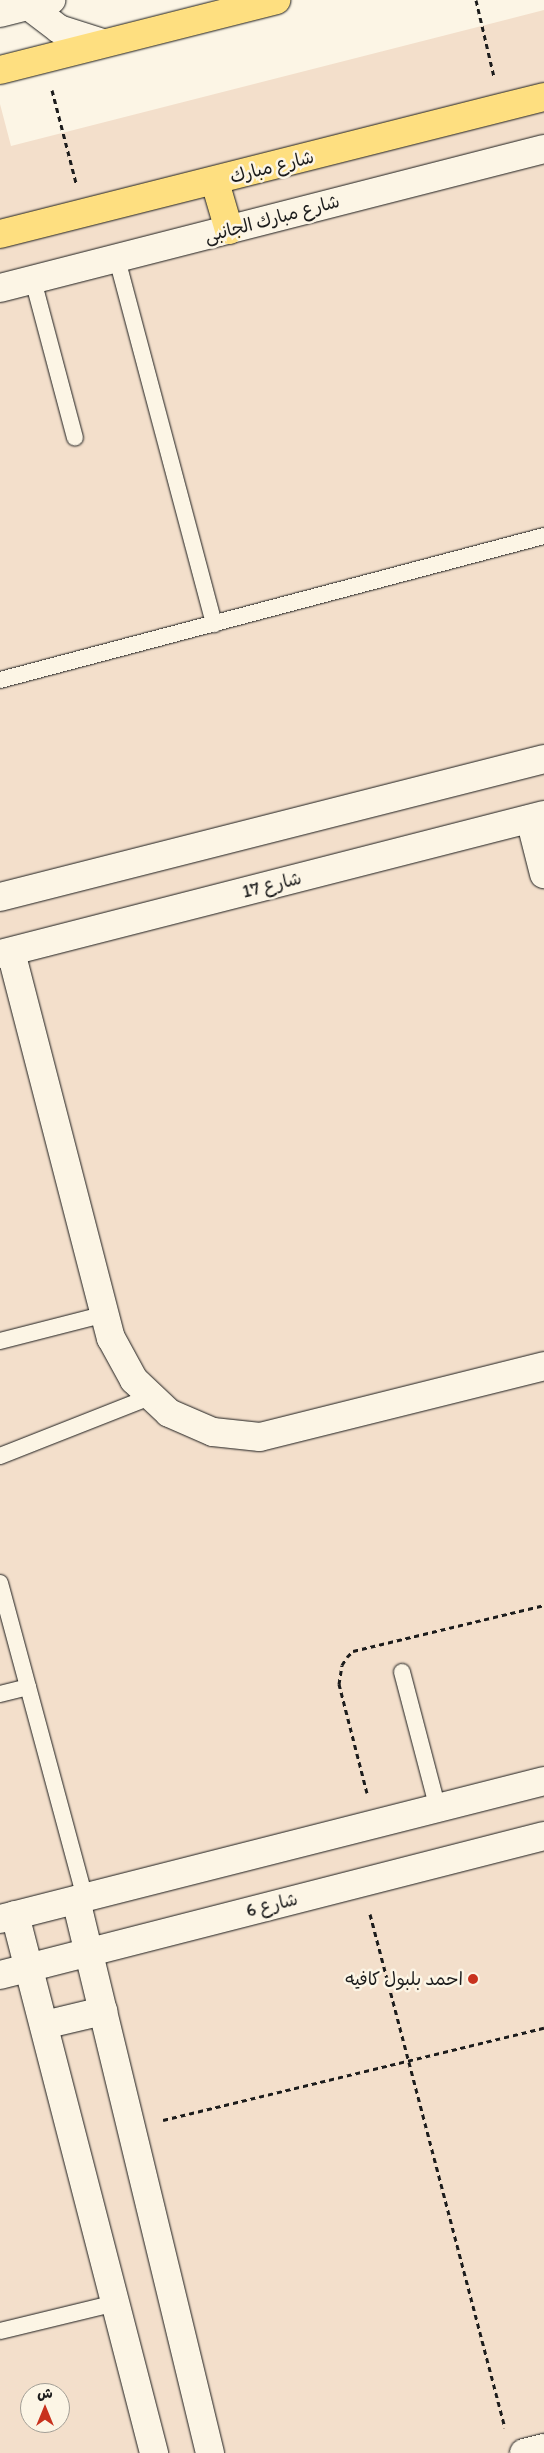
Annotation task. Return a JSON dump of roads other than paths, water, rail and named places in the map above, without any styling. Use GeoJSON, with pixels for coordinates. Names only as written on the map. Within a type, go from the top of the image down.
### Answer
{"type":"FeatureCollection","features":[{"type":"Feature","properties":{"kind":"main road"},"geometry":{"type":"LineString","coordinates":[[0,70],[276,0]]}},
{"type":"Feature","properties":{"kind":"main road","name":"شارع مبارك"},"geometry":{"type":"LineString","coordinates":[[0,234],[215,182],[544,97]]}},
{"type":"Feature","properties":{"kind":"main road"},"geometry":{"type":"LineString","coordinates":[[215,182],[229,230]]}},
{"type":"Feature","properties":{"kind":"street"},"geometry":{"type":"LineString","coordinates":[[0,13],[33,2],[59,29],[103,43]]}},
{"type":"Feature","properties":{"kind":"street","name":"شارع مبارك الجانبى"},"geometry":{"type":"LineString","coordinates":[[0,288],[544,149]]}},
{"type":"Feature","properties":{"kind":"street"},"geometry":{"type":"LineString","coordinates":[[0,897],[544,759]]}},
{"type":"Feature","properties":{"kind":"street"},"geometry":{"type":"LineString","coordinates":[[537,817],[544,874]]}},
{"type":"Feature","properties":{"kind":"street","name":"شارع 17"},"geometry":{"type":"LineString","coordinates":[[5,953],[537,817]]}},
{"type":"Feature","properties":{"kind":"street"},"geometry":{"type":"LineString","coordinates":[[5,953],[106,1314],[121,1360],[150,1397],[190,1424],[213,1432],[260,1437],[544,1366]]}},
{"type":"Feature","properties":{"kind":"street"},"geometry":{"type":"LineString","coordinates":[[154,2453],[29,1968],[8,1917],[544,1781]]}},
{"type":"Feature","properties":{"kind":"street","name":"شارع 6"},"geometry":{"type":"LineString","coordinates":[[0,1975],[544,1836]]}},
{"type":"Feature","properties":{"kind":"street"},"geometry":{"type":"LineString","coordinates":[[80,1899],[89,1952],[210,2453]]}},
{"type":"Feature","properties":{"kind":"street"},"geometry":{"type":"LineString","coordinates":[[44,2025],[103,2011]]}},
{"type":"Feature","properties":{"kind":"street"},"geometry":{"type":"LineString","coordinates":[[515,2443],[544,2448]]}},
{"type":"Feature","properties":{"kind":"lane"},"geometry":{"type":"LineString","coordinates":[[117,259],[214,624]]}},
{"type":"Feature","properties":{"kind":"lane"},"geometry":{"type":"LineString","coordinates":[[33,280],[75,438]]}},
{"type":"Feature","properties":{"kind":"lane"},"geometry":{"type":"LineString","coordinates":[[0,680],[544,536]]}},
{"type":"Feature","properties":{"kind":"lane"},"geometry":{"type":"LineString","coordinates":[[0,1341],[106,1314]]}},
{"type":"Feature","properties":{"kind":"lane"},"geometry":{"type":"LineString","coordinates":[[0,1456],[150,1397]]}},
{"type":"Feature","properties":{"kind":"lane"},"geometry":{"type":"LineString","coordinates":[[0,1583],[28,1687],[80,1899]]}},
{"type":"Feature","properties":{"kind":"lane"},"geometry":{"type":"LineString","coordinates":[[402,1672],[438,1809]]}},
{"type":"Feature","properties":{"kind":"lane"},"geometry":{"type":"LineString","coordinates":[[0,1694],[28,1687]]}},
{"type":"Feature","properties":{"kind":"lane"},"geometry":{"type":"LineString","coordinates":[[0,2331],[116,2303]]}},
{"type":"Feature","properties":{"kind":"place","name":"احمد بلبول كافيه"},"geometry":{"type":"Point","coordinates":[473,1979]}}]}
